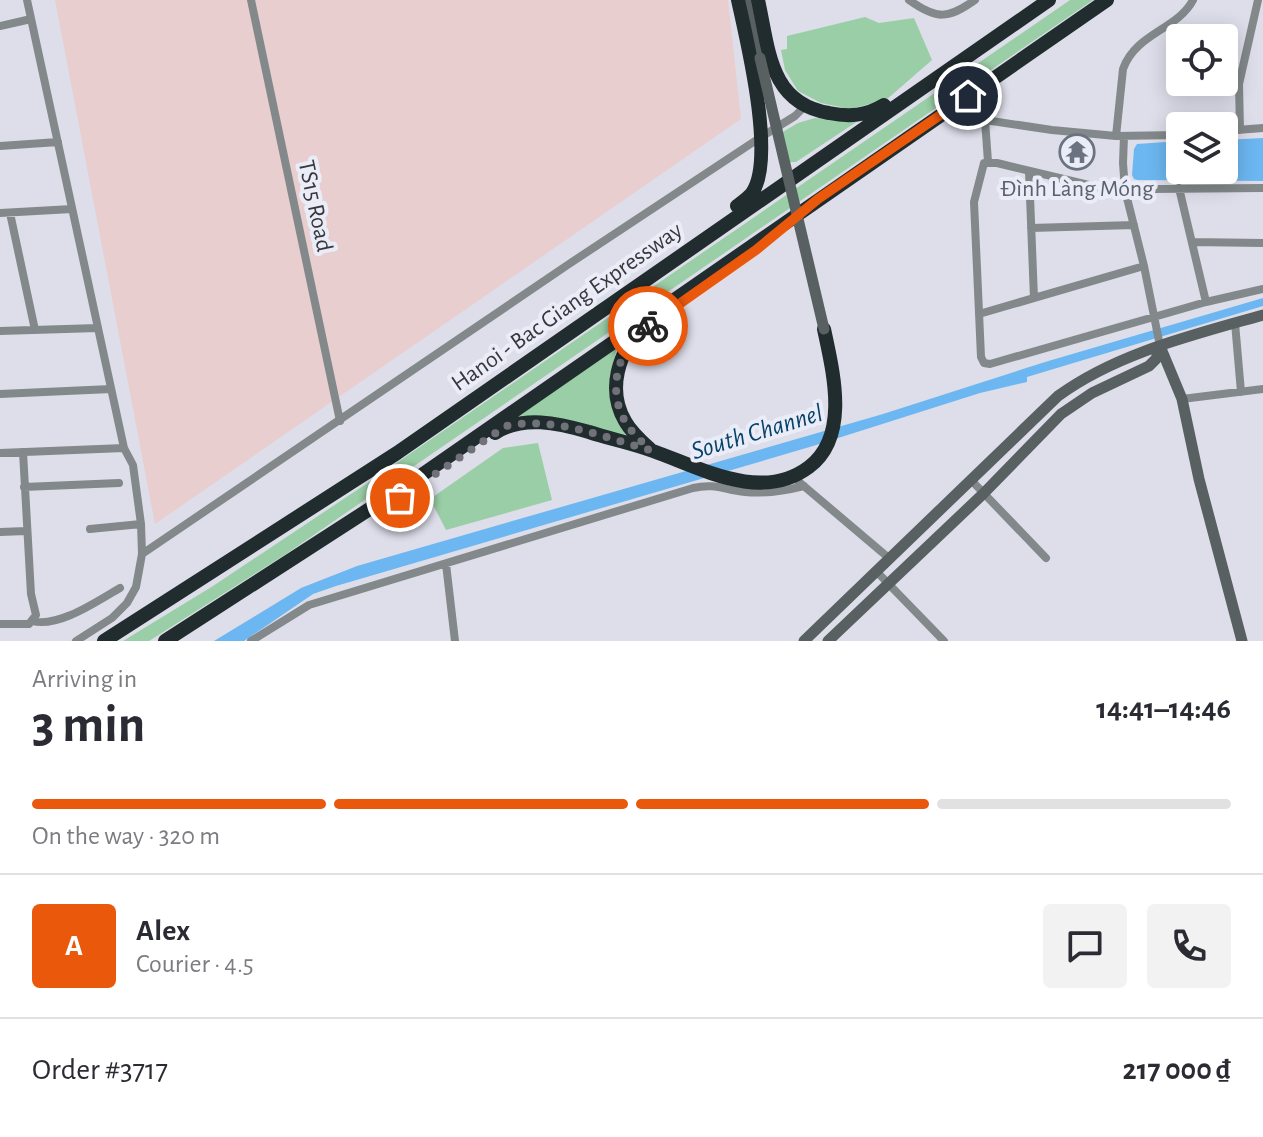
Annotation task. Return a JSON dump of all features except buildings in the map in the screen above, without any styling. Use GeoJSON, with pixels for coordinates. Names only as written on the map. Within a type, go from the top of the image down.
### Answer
{"type":"FeatureCollection","features":[{"type":"Feature","properties":{"kind":"highway"},"geometry":{"type":"LineString","coordinates":[[397,453],[452,406],[751,194],[760,167],[761,137],[757,98],[738,0]]}},
{"type":"Feature","properties":{"kind":"highway"},"geometry":{"type":"LineString","coordinates":[[758,0],[773,69],[781,84],[805,106],[852,116],[880,108],[1040,0]]}},
{"type":"Feature","properties":{"kind":"highway","name":"Hanoi - Bac Giang Expressway"},"geometry":{"type":"LineString","coordinates":[[104,641],[397,453],[1049,0]]}},
{"type":"Feature","properties":{"kind":"highway"},"geometry":{"type":"LineString","coordinates":[[165,641],[416,479],[1107,0]]}},
{"type":"Feature","properties":{"kind":"highway"},"geometry":{"type":"LineString","coordinates":[[650,450],[625,422],[616,392],[617,377],[627,346],[640,331],[756,250],[818,199]]}},
{"type":"Feature","properties":{"kind":"highway"},"geometry":{"type":"LineString","coordinates":[[265,576],[359,524],[506,426],[524,422],[557,424],[750,483],[784,480],[811,465],[825,446],[834,417],[834,384],[824,329]]}},
{"type":"Feature","properties":{"kind":"main road"},"geometry":{"type":"LineString","coordinates":[[748,0],[824,329]]}},
{"type":"Feature","properties":{"kind":"main road"},"geometry":{"type":"LineString","coordinates":[[804,641],[1069,387],[1160,346],[1263,315]]}},
{"type":"Feature","properties":{"kind":"main road"},"geometry":{"type":"LineString","coordinates":[[1160,346],[1182,399],[1199,479],[1242,641]]}},
{"type":"Feature","properties":{"kind":"main road"},"geometry":{"type":"LineString","coordinates":[[828,641],[983,494],[1061,414],[1092,393],[1149,366],[1156,359],[1160,346]]}},
{"type":"Feature","properties":{"kind":"street"},"geometry":{"type":"LineString","coordinates":[[27,0],[124,448],[133,465],[141,524],[142,554],[136,587],[127,603],[112,618],[76,641]]}},
{"type":"Feature","properties":{"kind":"street","name":"TS15 Road"},"geometry":{"type":"LineString","coordinates":[[251,0],[340,421]]}},
{"type":"Feature","properties":{"kind":"street"},"geometry":{"type":"LineString","coordinates":[[909,0],[934,14],[946,15],[975,0]]}},
{"type":"Feature","properties":{"kind":"street"},"geometry":{"type":"LineString","coordinates":[[1160,346],[1125,190],[1120,136],[1122,78],[1125,63],[1138,46],[1183,13],[1193,0]]}},
{"type":"Feature","properties":{"kind":"street"},"geometry":{"type":"LineString","coordinates":[[1258,0],[1239,84],[1240,130],[1263,128]]}},
{"type":"Feature","properties":{"kind":"street"},"geometry":{"type":"LineString","coordinates":[[0,26],[31,19]]}},
{"type":"Feature","properties":{"kind":"street"},"geometry":{"type":"LineString","coordinates":[[142,554],[569,264],[795,116],[805,106]]}},
{"type":"Feature","properties":{"kind":"street"},"geometry":{"type":"LineString","coordinates":[[988,162],[985,120],[1120,136],[1166,135]]}},
{"type":"Feature","properties":{"kind":"street"},"geometry":{"type":"LineString","coordinates":[[0,146],[58,142]]}},
{"type":"Feature","properties":{"kind":"street"},"geometry":{"type":"LineString","coordinates":[[1263,188],[1114,191],[984,163],[974,202],[981,357],[984,363],[990,364],[1155,321],[1206,302],[1263,289]]}},
{"type":"Feature","properties":{"kind":"street"},"geometry":{"type":"LineString","coordinates":[[1029,171],[1034,298]]}},
{"type":"Feature","properties":{"kind":"street"},"geometry":{"type":"LineString","coordinates":[[1179,188],[1206,302]]}},
{"type":"Feature","properties":{"kind":"street"},"geometry":{"type":"LineString","coordinates":[[35,330],[5,213],[72,209]]}},
{"type":"Feature","properties":{"kind":"street"},"geometry":{"type":"LineString","coordinates":[[1031,228],[1134,225]]}},
{"type":"Feature","properties":{"kind":"street"},"geometry":{"type":"LineString","coordinates":[[1192,242],[1263,243]]}},
{"type":"Feature","properties":{"kind":"street"},"geometry":{"type":"LineString","coordinates":[[979,314],[1144,266]]}},
{"type":"Feature","properties":{"kind":"street"},"geometry":{"type":"LineString","coordinates":[[1235,323],[1241,392]]}},
{"type":"Feature","properties":{"kind":"street"},"geometry":{"type":"LineString","coordinates":[[0,331],[98,328]]}},
{"type":"Feature","properties":{"kind":"street"},"geometry":{"type":"LineString","coordinates":[[0,394],[111,389]]}},
{"type":"Feature","properties":{"kind":"street"},"geometry":{"type":"LineString","coordinates":[[1182,399],[1263,389]]}},
{"type":"Feature","properties":{"kind":"street"},"geometry":{"type":"LineString","coordinates":[[0,453],[124,448]]}},
{"type":"Feature","properties":{"kind":"street"},"geometry":{"type":"LineString","coordinates":[[0,624],[29,624],[36,615],[31,594],[23,452]]}},
{"type":"Feature","properties":{"kind":"street"},"geometry":{"type":"LineString","coordinates":[[792,476],[890,559]]}},
{"type":"Feature","properties":{"kind":"street"},"geometry":{"type":"LineString","coordinates":[[971,480],[1046,558]]}},
{"type":"Feature","properties":{"kind":"street"},"geometry":{"type":"LineString","coordinates":[[24,487],[119,483]]}},
{"type":"Feature","properties":{"kind":"street"},"geometry":{"type":"LineString","coordinates":[[251,641],[309,605],[693,488],[709,485],[741,492],[776,493],[804,486]]}},
{"type":"Feature","properties":{"kind":"street"},"geometry":{"type":"LineString","coordinates":[[90,529],[141,524]]}},
{"type":"Feature","properties":{"kind":"street"},"geometry":{"type":"LineString","coordinates":[[0,532],[26,531]]}},
{"type":"Feature","properties":{"kind":"street"},"geometry":{"type":"LineString","coordinates":[[446,564],[455,641]]}},
{"type":"Feature","properties":{"kind":"street"},"geometry":{"type":"LineString","coordinates":[[877,572],[944,641]]}},
{"type":"Feature","properties":{"kind":"street"},"geometry":{"type":"LineString","coordinates":[[32,621],[47,622],[71,615],[120,588]]}},
{"type":"Feature","properties":{"kind":"shaded area"},"geometry":{"type":"Polygon","coordinates":[[[55,0],[728,0],[741,119],[155,524],[55,0]]]}},
{"type":"Feature","properties":{"kind":"green space"},"geometry":{"type":"Polygon","coordinates":[[[1070,0],[1093,0],[286,554],[149,641],[123,641],[213,586],[366,484],[1070,0]]]}},
{"type":"Feature","properties":{"kind":"green space"},"geometry":{"type":"Polygon","coordinates":[[[865,17],[879,23],[914,18],[932,60],[886,100],[850,109],[821,103],[798,91],[785,70],[781,50],[787,49],[787,36],[865,17]]]}},
{"type":"Feature","properties":{"kind":"green space"},"geometry":{"type":"Polygon","coordinates":[[[815,118],[858,121],[796,162],[789,162],[781,133],[815,118]]]}},
{"type":"Feature","properties":{"kind":"green space"},"geometry":{"type":"Polygon","coordinates":[[[618,344],[610,393],[615,414],[628,439],[508,419],[618,344]]]}},
{"type":"Feature","properties":{"kind":"green space"},"geometry":{"type":"Polygon","coordinates":[[[538,443],[552,500],[446,530],[430,499],[503,448],[538,443]]]}},
{"type":"Feature","properties":{"kind":"water"},"geometry":{"type":"Polygon","coordinates":[[[1263,138],[1263,181],[1238,181],[1238,139],[1263,138]]]}},
{"type":"Feature","properties":{"kind":"water"},"geometry":{"type":"Polygon","coordinates":[[[1166,142],[1166,180],[1134,179],[1134,149],[1137,144],[1166,142]]]}},
{"type":"Feature","properties":{"kind":"water","name":"South Channel"},"geometry":{"type":"Polygon","coordinates":[[[1263,298],[1263,306],[1027,377],[1027,382],[980,393],[813,446],[336,586],[313,594],[244,641],[214,641],[301,588],[357,566],[883,414],[1045,362],[1263,298]]]}},
{"type":"Feature","properties":{"kind":"way so far"},"geometry":{"type":"LineString","coordinates":[[400,498],[506,426],[524,422],[568,426],[650,450],[625,422],[616,392],[620,362],[627,346],[648,326]]}},
{"type":"Feature","properties":{"kind":"place","name":"Đình Làng Móng"},"geometry":{"type":"Point","coordinates":[1077,152]}},
{"type":"Feature","properties":{"kind":"route"},"geometry":{"type":"LineString","coordinates":[[648,326],[756,250],[818,199],[968,96]]}}]}
